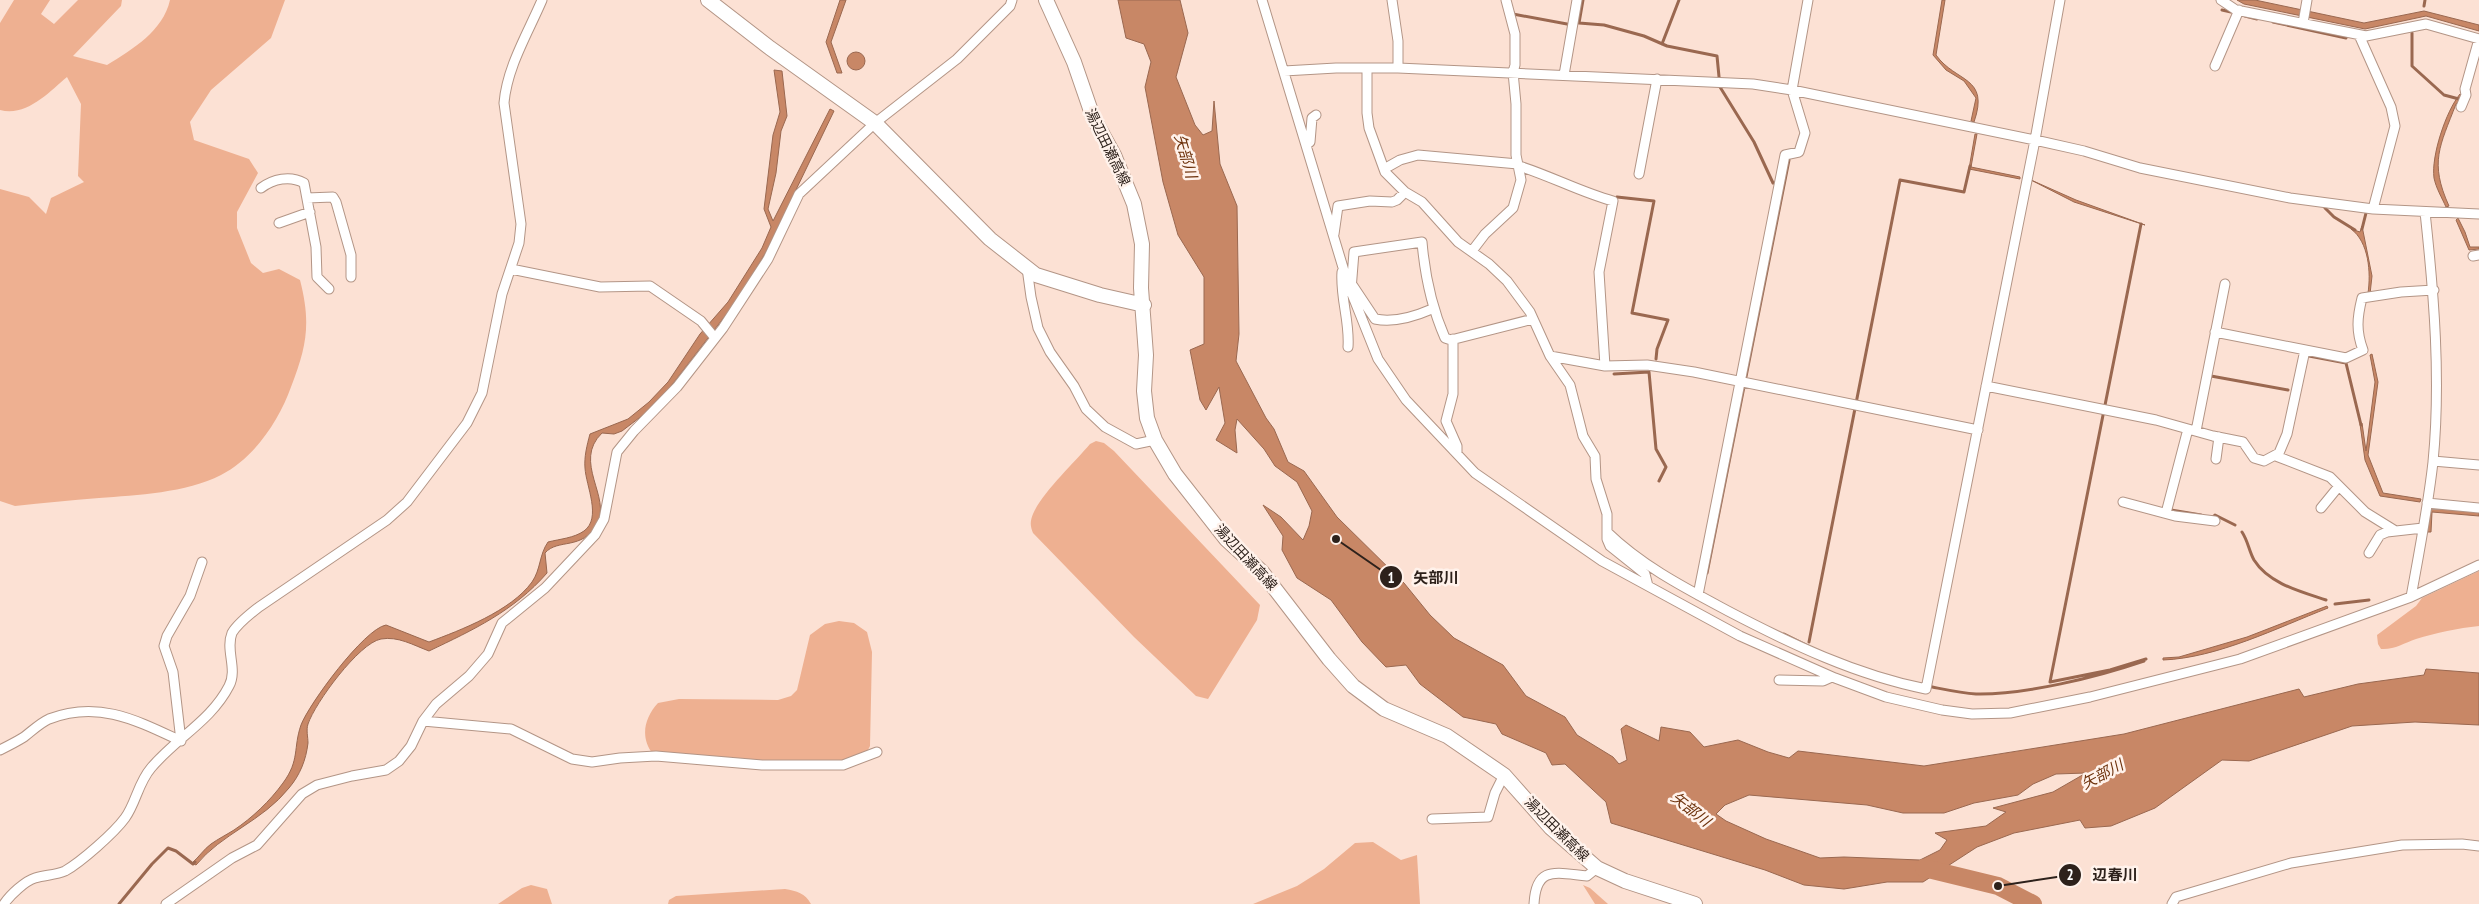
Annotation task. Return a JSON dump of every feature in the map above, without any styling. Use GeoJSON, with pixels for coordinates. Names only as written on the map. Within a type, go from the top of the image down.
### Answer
{"type":"FeatureCollection","features":[{"type":"Feature","properties":{"kind":"main road"},"geometry":{"type":"LineString","coordinates":[[708,0],[770,48],[875,123],[990,240],[1036,275],[1058,283],[1144,305]]}},
{"type":"Feature","properties":{"kind":"main road","name":"湯辺田瀬高線"},"geometry":{"type":"LineString","coordinates":[[1046,0],[1074,62],[1090,110],[1114,154],[1134,204],[1142,244],[1146,355],[1144,390],[1147,418],[1155,440],[1175,474],[1226,539],[1262,572],[1329,659],[1353,686],[1384,709],[1447,736],[1504,775],[1551,828],[1596,868],[1625,881],[1695,904]]}},
{"type":"Feature","properties":{"kind":"street"},"geometry":{"type":"LineString","coordinates":[[4,904],[33,878],[64,872],[82,860],[125,818],[139,787],[151,768],[207,718],[231,683],[232,667],[229,644],[233,633],[241,622],[259,607],[386,520],[407,502],[466,423],[482,393],[502,294],[519,243],[521,224],[504,103],[506,86],[542,0]]}},
{"type":"Feature","properties":{"kind":"street"},"geometry":{"type":"LineString","coordinates":[[166,904],[232,858],[257,845],[302,794],[316,785],[386,770],[399,761],[411,746],[423,720],[436,704],[469,676],[488,654],[502,623],[545,588],[595,535],[604,519],[617,452],[634,430],[650,417],[677,387],[714,338],[768,259],[799,194],[875,123],[957,59],[1010,6],[1012,0]]}},
{"type":"Feature","properties":{"kind":"street"},"geometry":{"type":"LineString","coordinates":[[1262,0],[1343,266],[1378,359],[1406,400],[1483,479],[1602,561],[1740,636],[1832,677],[1886,697],[1942,710],[1972,714],[2010,713],[2157,681],[2240,659],[2411,597],[2479,565]]}},
{"type":"Feature","properties":{"kind":"street"},"geometry":{"type":"LineString","coordinates":[[1392,0],[1398,41],[1398,68]]}},
{"type":"Feature","properties":{"kind":"street"},"geometry":{"type":"LineString","coordinates":[[1472,251],[1485,234],[1513,208],[1521,180],[1513,72],[1515,65],[1515,34],[1506,0]]}},
{"type":"Feature","properties":{"kind":"street"},"geometry":{"type":"LineString","coordinates":[[1564,75],[1577,0]]}},
{"type":"Feature","properties":{"kind":"street"},"geometry":{"type":"LineString","coordinates":[[1698,595],[1785,155],[1799,152],[1805,133],[1792,90],[1808,0]]}},
{"type":"Feature","properties":{"kind":"street"},"geometry":{"type":"LineString","coordinates":[[1607,532],[1622,546],[1660,574],[1753,624],[1869,675],[1926,690],[2035,140],[2060,0]]}},
{"type":"Feature","properties":{"kind":"street"},"geometry":{"type":"LineString","coordinates":[[2221,0],[2239,10],[2305,12],[2359,35],[2366,36],[2426,24],[2479,39],[2464,89],[2466,95],[2461,107]]}},
{"type":"Feature","properties":{"kind":"street"},"geometry":{"type":"LineString","coordinates":[[2216,66],[2239,10]]}},
{"type":"Feature","properties":{"kind":"street"},"geometry":{"type":"LineString","coordinates":[[2359,35],[2391,107],[2395,126],[2373,210]]}},
{"type":"Feature","properties":{"kind":"street"},"geometry":{"type":"LineString","coordinates":[[1367,68],[1369,128],[1384,169],[1405,192],[1422,202],[1442,228],[1507,282],[1533,319],[1550,356],[1570,385],[1583,436],[1595,456],[1596,479],[1607,514],[1607,532],[1610,546],[1645,574],[1648,586]]}},
{"type":"Feature","properties":{"kind":"street"},"geometry":{"type":"LineString","coordinates":[[1284,71],[1398,68],[1753,84],[1792,90],[2035,140],[2200,182],[2373,210],[2479,214]]}},
{"type":"Feature","properties":{"kind":"street"},"geometry":{"type":"LineString","coordinates":[[1639,174],[1657,79]]}},
{"type":"Feature","properties":{"kind":"street"},"geometry":{"type":"LineString","coordinates":[[1306,145],[1310,142],[1312,118],[1316,115]]}},
{"type":"Feature","properties":{"kind":"street"},"geometry":{"type":"LineString","coordinates":[[1384,169],[1400,160],[1418,155],[1519,165],[1545,174],[1588,194],[1613,202],[1599,272],[1605,366]]}},
{"type":"Feature","properties":{"kind":"street"},"geometry":{"type":"LineString","coordinates":[[261,188],[271,180],[287,179],[302,181],[316,247],[317,276],[329,289]]}},
{"type":"Feature","properties":{"kind":"street"},"geometry":{"type":"LineString","coordinates":[[1334,237],[1338,206],[1370,201],[1392,202],[1398,200],[1405,192]]}},
{"type":"Feature","properties":{"kind":"street"},"geometry":{"type":"LineString","coordinates":[[307,198],[328,196],[333,197],[336,202],[350,255],[351,276]]}},
{"type":"Feature","properties":{"kind":"street"},"geometry":{"type":"LineString","coordinates":[[279,223],[310,212]]}},
{"type":"Feature","properties":{"kind":"street"},"geometry":{"type":"LineString","coordinates":[[2411,597],[2433,461],[2436,389],[2434,290],[2425,212]]}},
{"type":"Feature","properties":{"kind":"street"},"geometry":{"type":"LineString","coordinates":[[1432,309],[1417,315],[1390,320],[1375,320],[1352,288],[1354,252],[1422,242],[1426,283],[1432,309],[1445,338],[1453,339],[1533,319]]}},
{"type":"Feature","properties":{"kind":"street"},"geometry":{"type":"LineString","coordinates":[[1343,266],[1341,288],[1349,335],[1348,347]]}},
{"type":"Feature","properties":{"kind":"street"},"geometry":{"type":"LineString","coordinates":[[1027,268],[1030,297],[1038,328],[1050,352],[1074,386],[1086,408],[1105,427],[1136,444],[1155,440]]}},
{"type":"Feature","properties":{"kind":"street"},"geometry":{"type":"LineString","coordinates":[[511,269],[600,287],[650,286],[701,321],[714,338]]}},
{"type":"Feature","properties":{"kind":"street"},"geometry":{"type":"LineString","coordinates":[[2166,513],[2192,430],[2225,284]]}},
{"type":"Feature","properties":{"kind":"street"},"geometry":{"type":"LineString","coordinates":[[2215,332],[2346,358],[2363,350],[2357,333],[2356,320],[2362,298],[2400,292],[2434,290]]}},
{"type":"Feature","properties":{"kind":"street"},"geometry":{"type":"LineString","coordinates":[[1453,339],[1453,394],[1446,421],[1458,446],[1457,453]]}},
{"type":"Feature","properties":{"kind":"street"},"geometry":{"type":"LineString","coordinates":[[2276,456],[2287,434],[2305,350]]}},
{"type":"Feature","properties":{"kind":"street"},"geometry":{"type":"LineString","coordinates":[[1550,356],[1605,366],[1647,365],[1978,430]]}},
{"type":"Feature","properties":{"kind":"street"},"geometry":{"type":"LineString","coordinates":[[1986,386],[2156,420],[2243,442],[2254,458],[2260,460],[2276,456],[2330,477],[2365,512],[2394,530]]}},
{"type":"Feature","properties":{"kind":"street"},"geometry":{"type":"LineString","coordinates":[[2216,458],[2219,437]]}},
{"type":"Feature","properties":{"kind":"street"},"geometry":{"type":"LineString","coordinates":[[2433,461],[2479,465]]}},
{"type":"Feature","properties":{"kind":"street"},"geometry":{"type":"LineString","coordinates":[[2321,508],[2339,486]]}},
{"type":"Feature","properties":{"kind":"street"},"geometry":{"type":"LineString","coordinates":[[2123,502],[2166,513],[2215,521]]}},
{"type":"Feature","properties":{"kind":"street"},"geometry":{"type":"LineString","coordinates":[[2427,503],[2479,508]]}},
{"type":"Feature","properties":{"kind":"street"},"geometry":{"type":"LineString","coordinates":[[2369,553],[2380,535],[2394,530],[2423,528]]}},
{"type":"Feature","properties":{"kind":"street"},"geometry":{"type":"LineString","coordinates":[[181,741],[173,672],[164,646],[167,636],[190,596],[202,562]]}},
{"type":"Feature","properties":{"kind":"street"},"geometry":{"type":"LineString","coordinates":[[1778,680],[1823,681],[1832,677]]}},
{"type":"Feature","properties":{"kind":"street"},"geometry":{"type":"LineString","coordinates":[[0,750],[22,738],[47,720],[74,712],[100,711],[129,717],[181,741]]}},
{"type":"Feature","properties":{"kind":"street"},"geometry":{"type":"LineString","coordinates":[[423,720],[511,729],[572,758],[592,762],[656,756],[762,765],[843,765],[877,752]]}},
{"type":"Feature","properties":{"kind":"street"},"geometry":{"type":"LineString","coordinates":[[1432,819],[1488,817],[1495,793],[1504,775]]}},
{"type":"Feature","properties":{"kind":"street"},"geometry":{"type":"LineString","coordinates":[[2172,904],[2176,897],[2291,863],[2402,845],[2462,844],[2479,846]]}},
{"type":"Feature","properties":{"kind":"street"},"geometry":{"type":"LineString","coordinates":[[1534,904],[1538,880],[1553,873],[1587,876],[1596,868]]}},
{"type":"Feature","properties":{"kind":"street"},"geometry":{"type":"LineString","coordinates":[[2186,904],[2190,893]]}},
{"type":"Feature","properties":{"kind":"shaded area"},"geometry":{"type":"Polygon","coordinates":[[[14,0],[50,0],[41,14],[54,24],[78,0],[122,0],[121,6],[73,56],[107,65],[137,46],[154,30],[161,21],[170,0],[285,0],[271,38],[211,90],[190,122],[194,140],[249,159],[258,173],[237,212],[237,228],[251,263],[263,273],[279,269],[300,280],[306,322],[306,334],[301,359],[280,413],[264,437],[244,459],[233,468],[207,481],[193,486],[145,494],[15,506],[0,501],[0,189],[29,197],[46,214],[51,198],[84,182],[78,176],[81,104],[67,77],[45,96],[28,107],[10,111],[0,110],[0,23],[14,0]]]}},
{"type":"Feature","properties":{"kind":"shaded area"},"geometry":{"type":"Polygon","coordinates":[[[1096,441],[1104,443],[1114,451],[1260,605],[1257,620],[1208,699],[1196,696],[1134,637],[1033,533],[1031,521],[1043,497],[1090,444],[1096,441]]]}},
{"type":"Feature","properties":{"kind":"shaded area"},"geometry":{"type":"Polygon","coordinates":[[[2479,571],[2479,626],[2439,633],[2395,647],[2381,649],[2378,644],[2377,635],[2416,606],[2422,598],[2479,571]]]}},
{"type":"Feature","properties":{"kind":"shaded area"},"geometry":{"type":"Polygon","coordinates":[[[839,621],[854,623],[867,632],[872,652],[870,746],[866,754],[855,766],[653,754],[646,741],[645,728],[649,715],[658,703],[679,699],[778,700],[791,696],[797,690],[810,635],[825,624],[839,621]]]}},
{"type":"Feature","properties":{"kind":"shaded area"},"geometry":{"type":"Polygon","coordinates":[[[1373,842],[1401,860],[1417,855],[1420,904],[1253,904],[1297,886],[1324,869],[1355,843],[1373,842]]]}},
{"type":"Feature","properties":{"kind":"shaded area"},"geometry":{"type":"Polygon","coordinates":[[[531,885],[547,889],[552,904],[498,904],[522,888],[531,885]]]}},
{"type":"Feature","properties":{"kind":"shaded area"},"geometry":{"type":"Polygon","coordinates":[[[1583,885],[1590,888],[1608,904],[1595,904],[1583,885]]]}},
{"type":"Feature","properties":{"kind":"shaded area"},"geometry":{"type":"Polygon","coordinates":[[[785,889],[800,893],[811,904],[668,904],[669,900],[676,896],[785,889]]]}},
{"type":"Feature","properties":{"kind":"water"},"geometry":{"type":"Polygon","coordinates":[[[840,0],[846,0],[831,42],[842,73],[837,73],[826,42],[840,0]]]}},
{"type":"Feature","properties":{"kind":"water"},"geometry":{"type":"Polygon","coordinates":[[[1118,0],[1180,0],[1188,33],[1176,77],[1195,125],[1203,135],[1212,131],[1214,101],[1220,164],[1237,206],[1239,334],[1236,361],[1266,418],[1274,429],[1288,462],[1304,471],[1337,517],[1404,583],[1430,615],[1454,638],[1503,665],[1526,696],[1565,717],[1577,735],[1613,757],[1619,764],[1627,760],[1621,729],[1626,725],[1659,741],[1661,727],[1690,732],[1704,747],[1738,740],[1789,758],[1798,751],[1924,766],[2124,734],[2299,689],[2304,697],[2358,684],[2424,675],[2426,669],[2479,673],[2479,725],[2415,722],[2352,726],[2249,761],[2222,760],[2155,808],[2111,826],[2085,828],[2080,820],[2014,833],[1977,847],[1923,882],[1887,882],[1844,889],[1804,885],[1765,870],[1611,823],[1606,802],[1565,764],[1552,765],[1546,753],[1502,734],[1496,724],[1463,717],[1420,684],[1406,665],[1386,667],[1362,642],[1331,600],[1297,578],[1282,550],[1283,536],[1263,505],[1281,517],[1303,540],[1309,526],[1312,511],[1297,482],[1275,466],[1264,449],[1237,419],[1235,430],[1237,453],[1216,440],[1225,423],[1219,387],[1206,410],[1200,400],[1190,350],[1204,344],[1204,277],[1178,235],[1163,182],[1145,87],[1151,62],[1144,44],[1126,38],[1118,0]],[[2086,773],[2056,774],[2033,784],[2018,795],[1974,803],[1944,813],[1903,813],[1867,805],[1749,795],[1725,805],[1716,814],[1726,821],[1766,839],[1820,858],[1920,860],[1940,850],[1947,840],[1935,833],[1986,826],[2006,812],[1993,808],[2053,792],[2086,773]]]}},
{"type":"Feature","properties":{"kind":"water"},"geometry":{"type":"Polygon","coordinates":[[[1942,0],[1945,0],[1936,55],[1944,64],[1969,82],[1974,88],[1978,96],[1978,107],[1974,122],[1971,121],[1976,98],[1964,81],[1946,70],[1933,55],[1942,0]]]}},
{"type":"Feature","properties":{"kind":"water"},"geometry":{"type":"Polygon","coordinates":[[[2237,0],[2255,0],[2364,23],[2424,11],[2479,25],[2479,31],[2426,16],[2365,29],[2244,4],[2237,0]]]}},
{"type":"Feature","properties":{"kind":"water"},"geometry":{"type":"Polygon","coordinates":[[[856,52],[862,55],[865,61],[862,67],[856,70],[850,67],[847,61],[850,55],[856,52]]]}},
{"type":"Feature","properties":{"kind":"water"},"geometry":{"type":"Polygon","coordinates":[[[774,70],[782,71],[787,116],[781,131],[776,173],[768,209],[773,221],[830,109],[834,111],[766,252],[735,303],[671,386],[643,415],[622,431],[614,434],[602,433],[594,444],[591,467],[600,502],[600,514],[597,524],[584,538],[556,546],[545,553],[547,573],[534,586],[507,609],[461,635],[429,651],[405,642],[387,638],[372,643],[361,651],[328,689],[312,714],[307,726],[308,743],[306,755],[299,773],[289,788],[267,810],[217,845],[196,865],[192,863],[211,844],[254,815],[278,790],[292,767],[301,725],[306,715],[338,669],[365,639],[386,625],[429,642],[456,632],[499,611],[512,602],[532,582],[548,542],[576,535],[584,531],[589,525],[592,518],[592,501],[585,464],[590,434],[628,419],[649,402],[668,382],[700,334],[728,302],[762,248],[771,227],[764,209],[773,135],[780,112],[774,70]]]}},
{"type":"Feature","properties":{"kind":"water"},"geometry":{"type":"Polygon","coordinates":[[[2460,94],[2462,98],[2456,104],[2445,131],[2439,154],[2439,177],[2449,206],[2446,207],[2434,178],[2435,158],[2445,122],[2460,94]]]}},
{"type":"Feature","properties":{"kind":"water"},"geometry":{"type":"Polygon","coordinates":[[[1975,134],[1977,134],[1971,167],[2020,177],[2020,179],[1969,169],[1975,134]]]}},
{"type":"Feature","properties":{"kind":"water"},"geometry":{"type":"Polygon","coordinates":[[[2031,180],[2076,200],[2145,225],[2074,202],[2031,180]]]}},
{"type":"Feature","properties":{"kind":"water"},"geometry":{"type":"Polygon","coordinates":[[[2458,218],[2470,247],[2479,247],[2479,249],[2469,250],[2456,220],[2458,218]]]}},
{"type":"Feature","properties":{"kind":"water"},"geometry":{"type":"Polygon","coordinates":[[[2362,226],[2372,276],[2370,294],[2368,293],[2369,267],[2365,250],[2362,242],[2351,229],[2360,232],[2362,226]]]}},
{"type":"Feature","properties":{"kind":"water"},"geometry":{"type":"Polygon","coordinates":[[[2372,354],[2378,382],[2368,455],[2383,493],[2421,499],[2420,502],[2380,496],[2365,460],[2360,424],[2362,423],[2366,451],[2375,382],[2370,355],[2372,354]]]}},
{"type":"Feature","properties":{"kind":"water"},"geometry":{"type":"Polygon","coordinates":[[[2429,508],[2479,512],[2479,516],[2432,512],[2431,532],[2427,532],[2429,508]]]}},
{"type":"Feature","properties":{"kind":"water"},"geometry":{"type":"Polygon","coordinates":[[[2327,606],[2328,608],[2247,641],[2204,654],[2163,660],[2163,658],[2179,657],[2247,637],[2327,606]]]}},
{"type":"Feature","properties":{"kind":"waterway"},"geometry":{"type":"LineString","coordinates":[[1583,0],[1579,23],[1604,25],[1644,36],[1667,46],[1717,56],[1720,87],[1754,142],[1773,183],[1775,183]]}},
{"type":"Feature","properties":{"kind":"waterway"},"geometry":{"type":"LineString","coordinates":[[1662,44],[1679,0]]}},
{"type":"Feature","properties":{"kind":"waterway"},"geometry":{"type":"LineString","coordinates":[[2424,6],[2425,0]]}},
{"type":"Feature","properties":{"kind":"waterway"},"geometry":{"type":"LineString","coordinates":[[2222,10],[2231,12]]}},
{"type":"Feature","properties":{"kind":"waterway"},"geometry":{"type":"LineString","coordinates":[[1513,12],[1513,14],[1567,24]]}},
{"type":"Feature","properties":{"kind":"waterway"},"geometry":{"type":"LineString","coordinates":[[2245,16],[2257,19]]}},
{"type":"Feature","properties":{"kind":"waterway"},"geometry":{"type":"LineString","coordinates":[[2273,22],[2346,38]]}},
{"type":"Feature","properties":{"kind":"waterway"},"geometry":{"type":"LineString","coordinates":[[2412,33],[2412,66],[2444,95],[2459,99]]}},
{"type":"Feature","properties":{"kind":"waterway"},"geometry":{"type":"LineString","coordinates":[[1707,573],[1789,160]]}},
{"type":"Feature","properties":{"kind":"waterway"},"geometry":{"type":"LineString","coordinates":[[1809,642],[1900,180],[1964,192],[1970,166]]}},
{"type":"Feature","properties":{"kind":"waterway"},"geometry":{"type":"LineString","coordinates":[[1617,197],[1654,201],[1632,313],[1668,320],[1657,349],[1656,359]]}},
{"type":"Feature","properties":{"kind":"waterway"},"geometry":{"type":"LineString","coordinates":[[2325,208],[2334,217],[2355,230]]}},
{"type":"Feature","properties":{"kind":"waterway"},"geometry":{"type":"LineString","coordinates":[[2362,229],[2366,213]]}},
{"type":"Feature","properties":{"kind":"waterway"},"geometry":{"type":"LineString","coordinates":[[2141,224],[2050,682],[2110,670],[2146,659]]}},
{"type":"Feature","properties":{"kind":"waterway"},"geometry":{"type":"LineString","coordinates":[[2309,356],[2346,363],[2361,425]]}},
{"type":"Feature","properties":{"kind":"waterway"},"geometry":{"type":"LineString","coordinates":[[1614,374],[1649,372],[1656,449],[1666,467],[1659,481]]}},
{"type":"Feature","properties":{"kind":"waterway"},"geometry":{"type":"LineString","coordinates":[[2210,378],[2211,376],[2288,390]]}},
{"type":"Feature","properties":{"kind":"waterway"},"geometry":{"type":"LineString","coordinates":[[2171,507],[2171,510],[2201,515]]}},
{"type":"Feature","properties":{"kind":"waterway"},"geometry":{"type":"LineString","coordinates":[[2210,517],[2215,515],[2235,525]]}},
{"type":"Feature","properties":{"kind":"waterway"},"geometry":{"type":"LineString","coordinates":[[2242,532],[2254,560],[2268,575],[2287,586],[2326,600]]}},
{"type":"Feature","properties":{"kind":"waterway"},"geometry":{"type":"LineString","coordinates":[[2335,604],[2369,600]]}},
{"type":"Feature","properties":{"kind":"waterway"},"geometry":{"type":"LineString","coordinates":[[1784,634],[1808,646]]}},
{"type":"Feature","properties":{"kind":"waterway"},"geometry":{"type":"LineString","coordinates":[[1927,686],[1976,694],[2016,692],[2083,679],[2144,661]]}},
{"type":"Feature","properties":{"kind":"waterway"},"geometry":{"type":"LineString","coordinates":[[119,904],[152,864],[168,848],[176,851],[193,864],[195,862]]}},
{"type":"Feature","properties":{"kind":"waterway"},"geometry":{"type":"LineString","coordinates":[[1924,868],[1998,886],[2033,904]]}},
{"type":"Feature","properties":{"kind":"place","name":"矢部川"},"geometry":{"type":"Point","coordinates":[1336,539]}},
{"type":"Feature","properties":{"kind":"place","name":"辺春川"},"geometry":{"type":"Point","coordinates":[1998,886]}}]}
